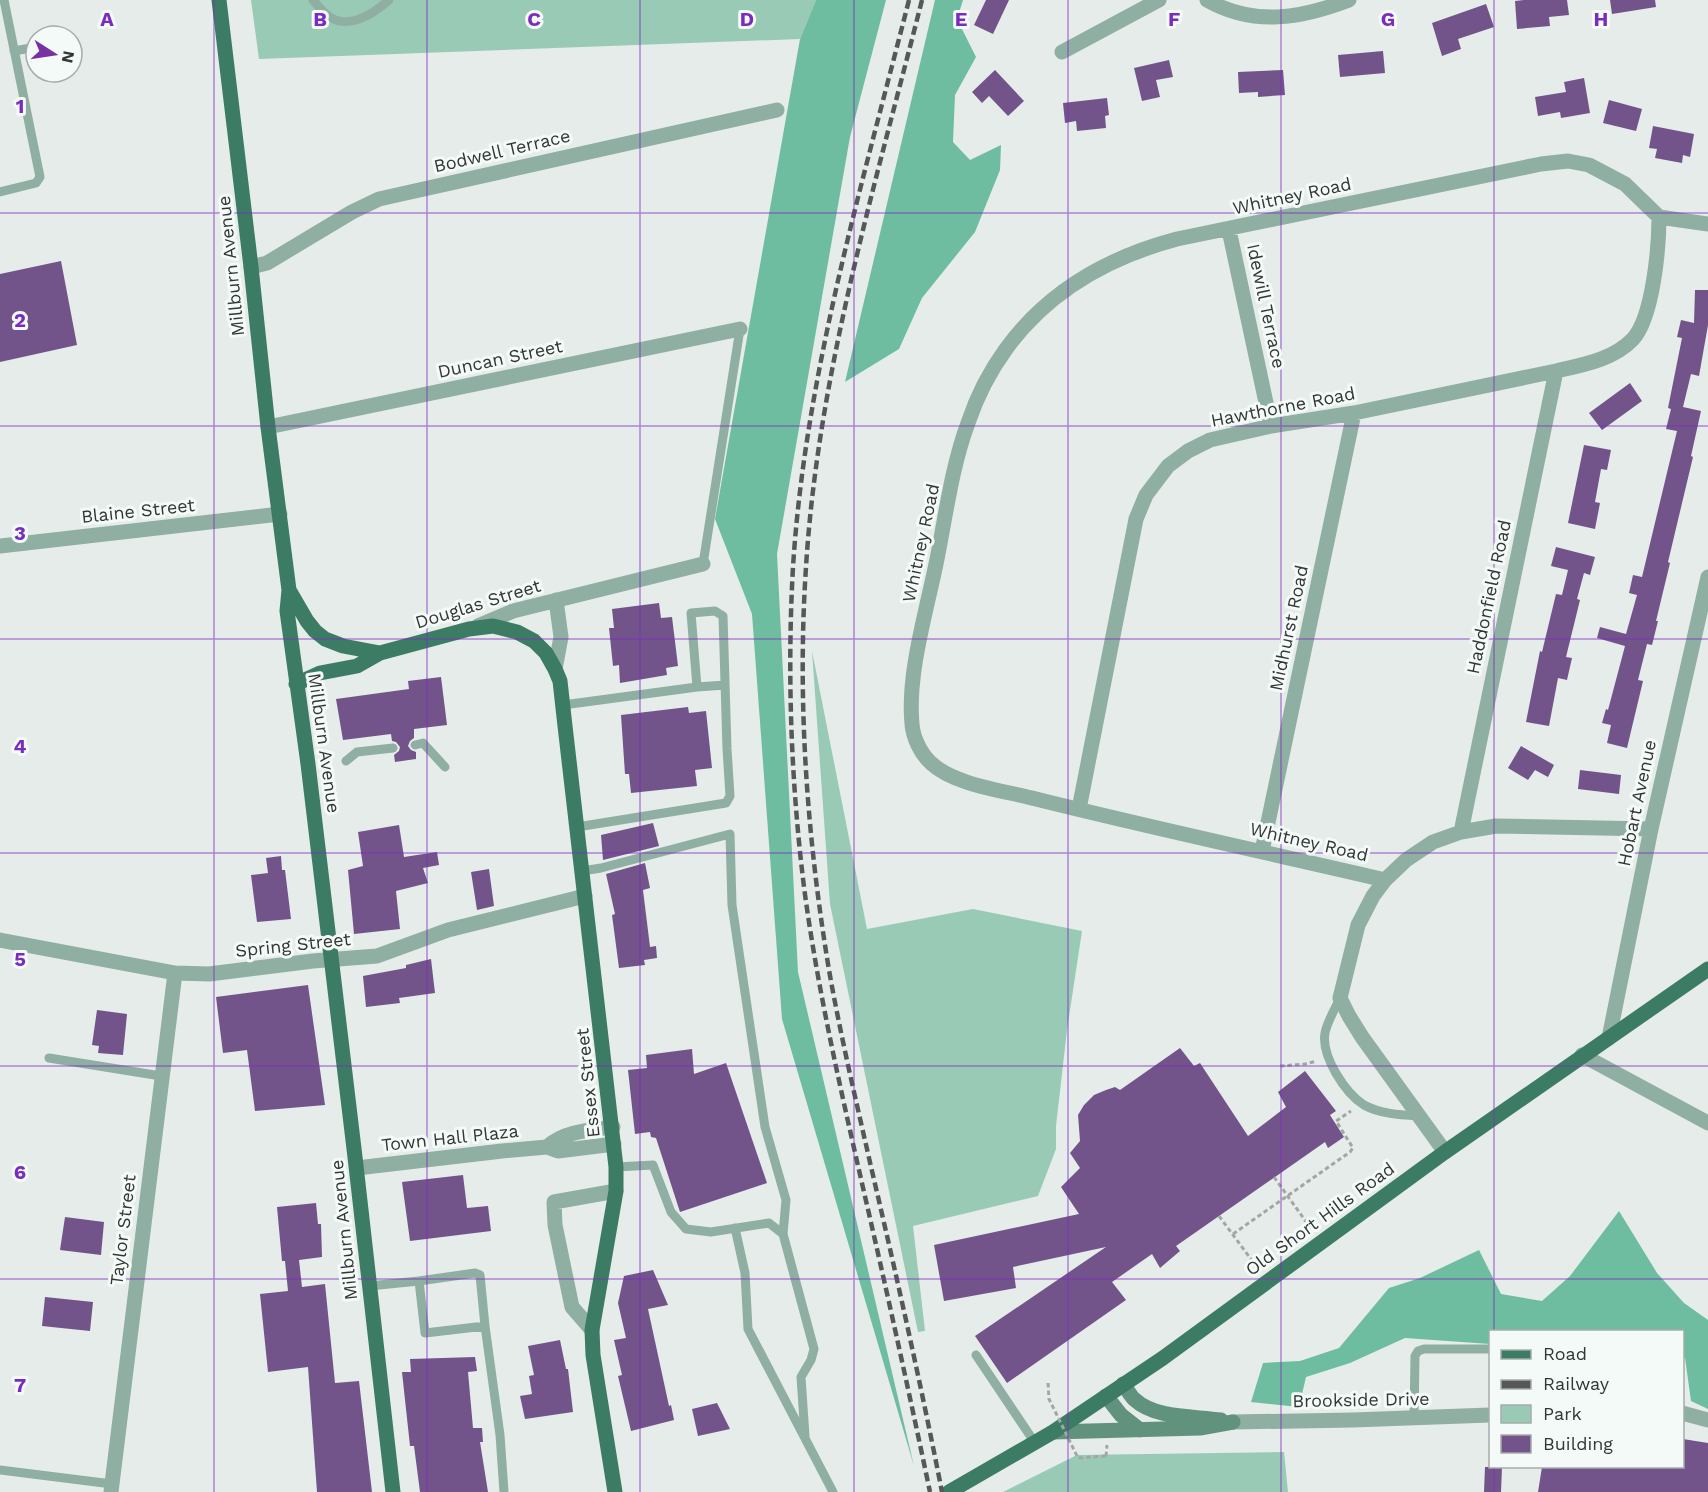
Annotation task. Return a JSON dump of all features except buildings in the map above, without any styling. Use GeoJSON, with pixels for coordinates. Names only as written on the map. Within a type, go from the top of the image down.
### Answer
{"type":"FeatureCollection","features":[{"type":"Feature","properties":{"kind":"main road","name":"Millburn Avenue"},"geometry":{"type":"LineString","coordinates":[[219,0],[289,590],[286,611],[357,1168],[393,1492]]}},
{"type":"Feature","properties":{"kind":"main road","name":"Douglas Street"},"geometry":{"type":"LineString","coordinates":[[289,590],[307,621],[325,639],[343,646],[380,653],[469,629]]}},
{"type":"Feature","properties":{"kind":"main road","name":"Essex Street"},"geometry":{"type":"LineString","coordinates":[[469,629],[493,626],[517,632],[534,641],[546,653],[560,681],[615,1144],[616,1191],[592,1330],[593,1355],[615,1492]]}},
{"type":"Feature","properties":{"kind":"main road"},"geometry":{"type":"LineString","coordinates":[[296,684],[320,673],[357,666],[380,653]]}},
{"type":"Feature","properties":{"kind":"main road","name":"Old Short Hills Road"},"geometry":{"type":"LineString","coordinates":[[949,1492],[1053,1432],[1166,1355],[1445,1152],[1708,969]]}},
{"type":"Feature","properties":{"kind":"main road","name":"Brookside Drive"},"geometry":{"type":"LineString","coordinates":[[1123,1384],[1135,1400],[1151,1409],[1168,1414],[1233,1422]]}},
{"type":"Feature","properties":{"kind":"main road"},"geometry":{"type":"LineString","coordinates":[[1106,1396],[1121,1415],[1140,1430]]}},
{"type":"Feature","properties":{"kind":"main road","name":"Brookside Drive"},"geometry":{"type":"LineString","coordinates":[[1053,1432],[1200,1428],[1233,1422]]}},
{"type":"Feature","properties":{"kind":"street"},"geometry":{"type":"LineString","coordinates":[[1062,52],[1159,0]]}},
{"type":"Feature","properties":{"kind":"street"},"geometry":{"type":"LineString","coordinates":[[1207,0],[1238,13],[1279,18],[1324,10],[1349,0]]}},
{"type":"Feature","properties":{"kind":"street","name":"Bodwell Terrace"},"geometry":{"type":"LineString","coordinates":[[251,267],[267,263],[351,212],[379,199],[777,110]]}},
{"type":"Feature","properties":{"kind":"street","name":"Whitney Road"},"geometry":{"type":"LineString","coordinates":[[1651,829],[1496,826],[1461,832],[1433,842],[1419,850],[1385,880],[1079,809],[948,775],[931,763],[919,748],[912,727],[912,683],[958,454],[977,398],[990,372],[1007,348],[1046,304],[1069,286],[1120,257],[1167,242],[1541,164],[1568,161],[1589,165],[1625,184],[1659,217]]}},
{"type":"Feature","properties":{"kind":"street"},"geometry":{"type":"LineString","coordinates":[[1659,217],[1708,224]]}},
{"type":"Feature","properties":{"kind":"street","name":"Hawthorne Road"},"geometry":{"type":"LineString","coordinates":[[1079,809],[1135,526],[1146,495],[1168,466],[1198,444],[1210,440],[1556,371],[1612,355],[1634,338],[1644,317],[1659,236],[1659,217]]}},
{"type":"Feature","properties":{"kind":"street","name":"Idewill Terrace"},"geometry":{"type":"LineString","coordinates":[[1229,230],[1271,426]]}},
{"type":"Feature","properties":{"kind":"street","name":"Duncan Street"},"geometry":{"type":"LineString","coordinates":[[268,427],[740,329]]}},
{"type":"Feature","properties":{"kind":"street","name":"Haddonfield Road"},"geometry":{"type":"LineString","coordinates":[[1461,832],[1556,371]]}},
{"type":"Feature","properties":{"kind":"street","name":"Midhurst Road"},"geometry":{"type":"LineString","coordinates":[[1262,851],[1354,413]]}},
{"type":"Feature","properties":{"kind":"street","name":"Blaine Street"},"geometry":{"type":"LineString","coordinates":[[0,546],[280,514]]}},
{"type":"Feature","properties":{"kind":"street","name":"Douglas Street"},"geometry":{"type":"LineString","coordinates":[[469,629],[513,611],[703,564]]}},
{"type":"Feature","properties":{"kind":"street","name":"Hobart Avenue"},"geometry":{"type":"LineString","coordinates":[[1609,1038],[1651,829],[1708,577]]}},
{"type":"Feature","properties":{"kind":"street","name":"Essex Street"},"geometry":{"type":"LineString","coordinates":[[555,669],[561,638],[556,600]]}},
{"type":"Feature","properties":{"kind":"street"},"geometry":{"type":"LineString","coordinates":[[1385,880],[1373,896],[1358,925],[1340,998],[1348,1016],[1362,1037],[1445,1152]]}},
{"type":"Feature","properties":{"kind":"street","name":"Spring Street"},"geometry":{"type":"LineString","coordinates":[[0,940],[175,973],[209,974],[377,956],[448,930],[585,896]]}},
{"type":"Feature","properties":{"kind":"street","name":"Taylor Street"},"geometry":{"type":"LineString","coordinates":[[112,1488],[175,973]]}},
{"type":"Feature","properties":{"kind":"street"},"geometry":{"type":"LineString","coordinates":[[1582,1055],[1708,1123]]}},
{"type":"Feature","properties":{"kind":"street","name":"Town Hall Plaza"},"geometry":{"type":"LineString","coordinates":[[547,1147],[555,1140],[580,1132],[613,1127]]}},
{"type":"Feature","properties":{"kind":"street","name":"Town Hall Plaza"},"geometry":{"type":"LineString","coordinates":[[357,1168],[502,1151],[547,1147],[558,1151],[615,1144]]}},
{"type":"Feature","properties":{"kind":"street"},"geometry":{"type":"LineString","coordinates":[[592,1330],[572,1306],[555,1225],[554,1202],[616,1191]]}},
{"type":"Feature","properties":{"kind":"street"},"geometry":{"type":"LineString","coordinates":[[1684,1413],[1708,1420]]}},
{"type":"Feature","properties":{"kind":"street","name":"Brookside Drive"},"geometry":{"type":"LineString","coordinates":[[1233,1422],[1489,1415]]}},
{"type":"Feature","properties":{"kind":"lane"},"geometry":{"type":"LineString","coordinates":[[0,192],[36,183],[40,177],[4,0]]}},
{"type":"Feature","properties":{"kind":"lane"},"geometry":{"type":"LineString","coordinates":[[313,0],[327,16],[349,22],[375,13],[389,0]]}},
{"type":"Feature","properties":{"kind":"lane"},"geometry":{"type":"LineString","coordinates":[[14,51],[24,49]]}},
{"type":"Feature","properties":{"kind":"lane"},"geometry":{"type":"LineString","coordinates":[[703,564],[740,329]]}},
{"type":"Feature","properties":{"kind":"lane"},"geometry":{"type":"LineString","coordinates":[[577,827],[726,803],[730,796],[723,616],[715,611],[691,613],[696,687]]}},
{"type":"Feature","properties":{"kind":"lane"},"geometry":{"type":"LineString","coordinates":[[563,705],[696,687],[725,686]]}},
{"type":"Feature","properties":{"kind":"lane"},"geometry":{"type":"LineString","coordinates":[[415,745],[423,743],[445,767]]}},
{"type":"Feature","properties":{"kind":"lane"},"geometry":{"type":"LineString","coordinates":[[346,761],[357,752],[393,748]]}},
{"type":"Feature","properties":{"kind":"lane"},"geometry":{"type":"LineString","coordinates":[[582,871],[730,834],[732,905],[763,1116],[786,1200],[783,1234],[814,1349],[811,1360],[801,1377],[805,1436]]}},
{"type":"Feature","properties":{"kind":"lane"},"geometry":{"type":"LineString","coordinates":[[1340,998],[1325,1032],[1325,1048],[1330,1064],[1347,1088],[1364,1104],[1396,1115],[1419,1116]]}},
{"type":"Feature","properties":{"kind":"lane"},"geometry":{"type":"LineString","coordinates":[[49,1058],[161,1076]]}},
{"type":"Feature","properties":{"kind":"lane"},"geometry":{"type":"LineString","coordinates":[[616,1167],[653,1165],[671,1212],[686,1229],[711,1232],[769,1223],[783,1234]]}},
{"type":"Feature","properties":{"kind":"lane"},"geometry":{"type":"LineString","coordinates":[[735,1228],[745,1273],[748,1329],[833,1492]]}},
{"type":"Feature","properties":{"kind":"lane"},"geometry":{"type":"LineString","coordinates":[[369,1286],[475,1273],[480,1275],[500,1435],[504,1492]]}},
{"type":"Feature","properties":{"kind":"lane"},"geometry":{"type":"LineString","coordinates":[[419,1281],[425,1333],[485,1326]]}},
{"type":"Feature","properties":{"kind":"lane"},"geometry":{"type":"LineString","coordinates":[[1414,1418],[1415,1356],[1418,1351],[1424,1349],[1489,1349]]}},
{"type":"Feature","properties":{"kind":"lane"},"geometry":{"type":"LineString","coordinates":[[976,1355],[1035,1443]]}},
{"type":"Feature","properties":{"kind":"lane"},"geometry":{"type":"LineString","coordinates":[[0,1470],[112,1488]]}},
{"type":"Feature","properties":{"kind":"path"},"geometry":{"type":"LineString","coordinates":[[1280,1066],[1317,1061]]}},
{"type":"Feature","properties":{"kind":"path"},"geometry":{"type":"LineString","coordinates":[[1233,1234],[1353,1148],[1336,1121],[1351,1111]]}},
{"type":"Feature","properties":{"kind":"path"},"geometry":{"type":"LineString","coordinates":[[1274,1177],[1313,1231]]}},
{"type":"Feature","properties":{"kind":"path"},"geometry":{"type":"LineString","coordinates":[[1219,1216],[1259,1270]]}},
{"type":"Feature","properties":{"kind":"path"},"geometry":{"type":"LineString","coordinates":[[1048,1383],[1049,1399],[1078,1458],[1106,1456],[1107,1440]]}},
{"type":"Feature","properties":{"kind":"green space"},"geometry":{"type":"Polygon","coordinates":[[[251,0],[816,0],[800,39],[259,59],[251,0]]]}},
{"type":"Feature","properties":{"kind":"green space"},"geometry":{"type":"Polygon","coordinates":[[[816,0],[886,0],[850,137],[777,554],[798,972],[914,1466],[782,1019],[752,614],[715,519],[800,39],[816,0]]]}},
{"type":"Feature","properties":{"kind":"green space"},"geometry":{"type":"Polygon","coordinates":[[[935,0],[963,0],[957,19],[976,57],[955,95],[953,142],[970,160],[1001,145],[1000,170],[975,232],[922,298],[899,349],[845,382],[935,0]]]}},
{"type":"Feature","properties":{"kind":"green space"},"geometry":{"type":"Polygon","coordinates":[[[812,651],[867,929],[973,909],[1082,931],[1067,1030],[1056,1126],[1056,1149],[1038,1196],[913,1226],[925,1331],[918,1332],[830,904],[812,651]]]}},
{"type":"Feature","properties":{"kind":"green space"},"geometry":{"type":"Polygon","coordinates":[[[1619,1211],[1657,1273],[1684,1303],[1708,1320],[1708,1409],[1691,1401],[1684,1358],[1684,1330],[1489,1330],[1489,1344],[1405,1338],[1350,1363],[1306,1377],[1299,1407],[1251,1402],[1263,1363],[1300,1361],[1339,1348],[1389,1288],[1420,1278],[1479,1250],[1501,1294],[1542,1301],[1570,1276],[1619,1211]]]}},
{"type":"Feature","properties":{"kind":"green space"},"geometry":{"type":"Polygon","coordinates":[[[1284,1452],[1288,1492],[1003,1492],[1077,1455],[1284,1452]]]}},
{"type":"Feature","properties":{"kind":"railway"},"geometry":{"type":"LineString","coordinates":[[909,0],[838,281],[810,424],[793,567],[790,687],[793,768],[800,847],[815,961],[930,1492]]}},
{"type":"Feature","properties":{"kind":"railway"},"geometry":{"type":"LineString","coordinates":[[922,0],[851,281],[823,423],[806,567],[803,668],[810,820],[829,970],[942,1492]]}}]}
